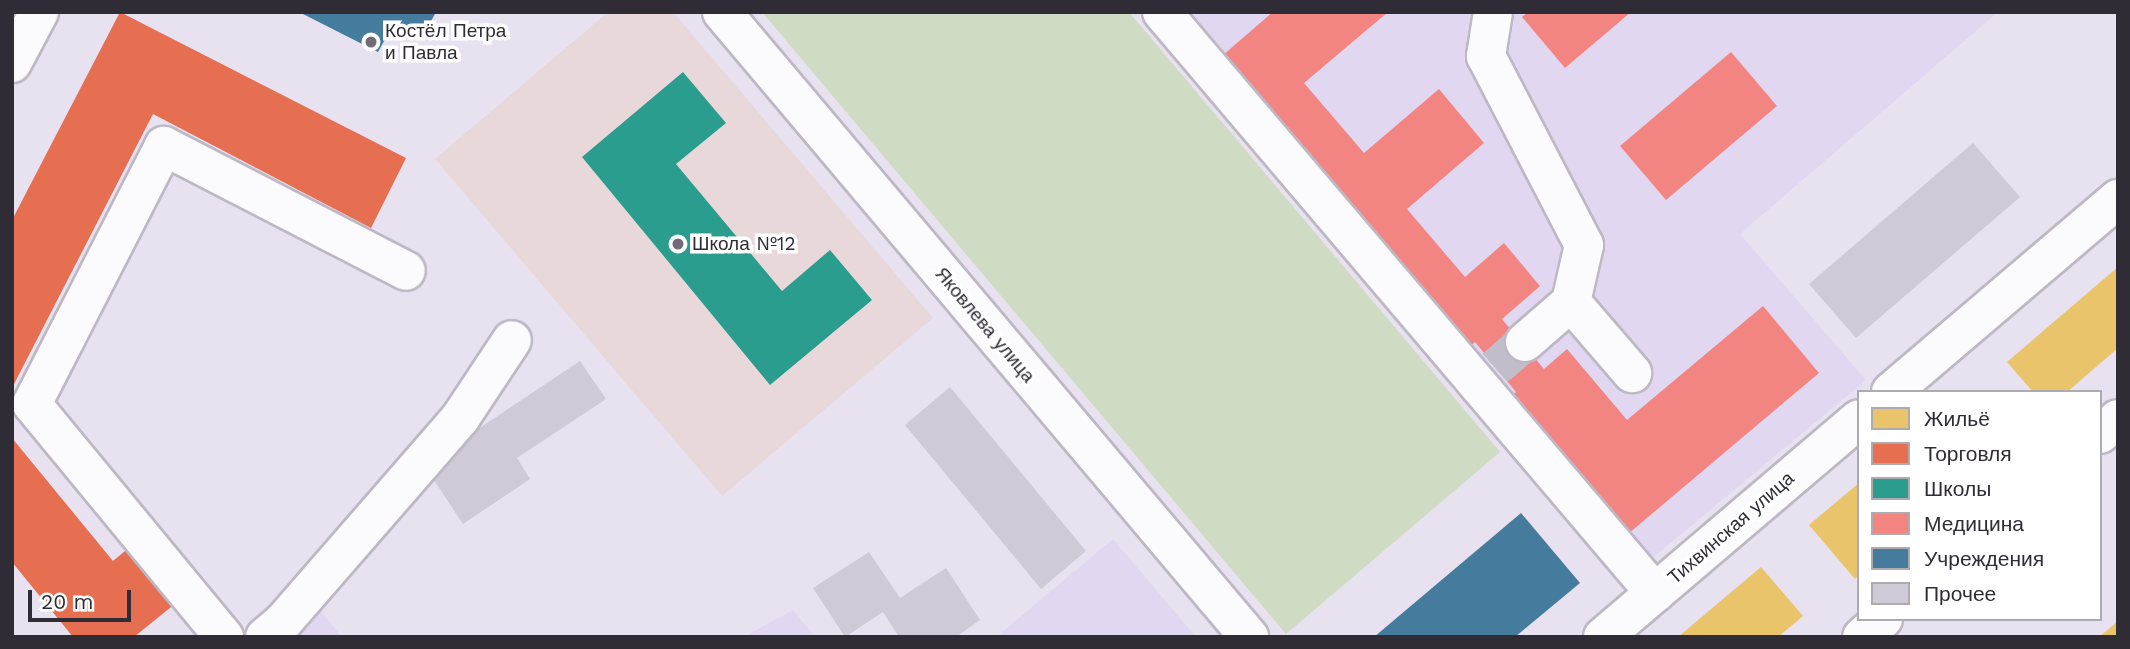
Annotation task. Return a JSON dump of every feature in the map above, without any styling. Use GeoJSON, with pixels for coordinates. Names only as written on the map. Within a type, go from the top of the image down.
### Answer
{"type":"FeatureCollection","features":[{"type":"Feature","properties":{"kind":"street"},"geometry":{"type":"LineString","coordinates":[[15,51],[39,12]]}},
{"type":"Feature","properties":{"kind":"street","name":"Яковлева улица"},"geometry":{"type":"LineString","coordinates":[[722,12],[1249,637]]}},
{"type":"Feature","properties":{"kind":"street"},"geometry":{"type":"LineString","coordinates":[[1162,12],[1486,376],[1655,593]]}},
{"type":"Feature","properties":{"kind":"street"},"geometry":{"type":"LineString","coordinates":[[1493,12],[1486,56],[1584,245],[1571,303],[1525,342]]}},
{"type":"Feature","properties":{"kind":"street"},"geometry":{"type":"LineString","coordinates":[[224,637],[32,404],[164,146],[406,271]]}},
{"type":"Feature","properties":{"kind":"street"},"geometry":{"type":"LineString","coordinates":[[1893,390],[2118,199]]}},
{"type":"Feature","properties":{"kind":"street"},"geometry":{"type":"LineString","coordinates":[[1571,303],[1632,373]]}},
{"type":"Feature","properties":{"kind":"street"},"geometry":{"type":"LineString","coordinates":[[281,632],[461,417],[512,340]]}},
{"type":"Feature","properties":{"kind":"street"},"geometry":{"type":"LineString","coordinates":[[2102,432],[2118,419]]}},
{"type":"Feature","properties":{"kind":"street","name":"Тихвинская улица"},"geometry":{"type":"LineString","coordinates":[[1604,637],[1857,421]]}},
{"type":"Feature","properties":{"kind":"street"},"geometry":{"type":"LineString","coordinates":[[1862,637],[1881,621]]}},
{"type":"Feature","properties":{"kind":"shaded area"},"geometry":{"type":"Polygon","coordinates":[[[608,12],[673,12],[933,318],[722,496],[435,159],[608,12]]]}},
{"type":"Feature","properties":{"kind":"shaded area"},"geometry":{"type":"Polygon","coordinates":[[[1190,12],[1998,12],[1740,234],[1866,380],[1649,561],[1190,12]]]}},
{"type":"Feature","properties":{"kind":"shaded area"},"geometry":{"type":"Polygon","coordinates":[[[1113,539],[1196,637],[996,637],[1113,539]]]}},
{"type":"Feature","properties":{"kind":"shaded area"},"geometry":{"type":"Polygon","coordinates":[[[319,609],[342,637],[288,637],[319,609]]]}},
{"type":"Feature","properties":{"kind":"shaded area"},"geometry":{"type":"Polygon","coordinates":[[[793,610],[815,637],[743,637],[793,610]]]}},
{"type":"Feature","properties":{"kind":"green space"},"geometry":{"type":"Polygon","coordinates":[[[762,12],[1129,12],[1500,452],[1286,634],[762,12]]]}},
{"type":"Feature","properties":{"kind":"building: Жильё"},"geometry":{"type":"Polygon","coordinates":[[[2118,267],[2118,348],[2069,390],[2031,390],[2007,362],[2118,267]]]}},
{"type":"Feature","properties":{"kind":"building: Жильё"},"geometry":{"type":"Polygon","coordinates":[[[1857,485],[1855,579],[1809,525],[1857,485]]]}},
{"type":"Feature","properties":{"kind":"building: Жильё"},"geometry":{"type":"Polygon","coordinates":[[[1761,567],[1803,616],[1778,637],[1678,637],[1761,567]]]}},
{"type":"Feature","properties":{"kind":"building: Жильё"},"geometry":{"type":"Polygon","coordinates":[[[2118,621],[2118,637],[2099,637],[2118,621]]]}},
{"type":"Feature","properties":{"kind":"building: Торговля"},"geometry":{"type":"Polygon","coordinates":[[[120,12],[406,158],[371,228],[153,114],[12,388],[12,220],[120,12]]]}},
{"type":"Feature","properties":{"kind":"building: Торговля"},"geometry":{"type":"Polygon","coordinates":[[[12,438],[113,561],[131,546],[176,603],[134,637],[73,637],[12,562],[12,438]]]}},
{"type":"Feature","properties":{"kind":"building: Школы"},"geometry":{"type":"Polygon","coordinates":[[[683,72],[726,123],[676,164],[782,291],[830,250],[872,300],[770,385],[582,157],[683,72]]]}},
{"type":"Feature","properties":{"kind":"building: Медицина"},"geometry":{"type":"Polygon","coordinates":[[[1273,12],[1388,12],[1304,83],[1364,153],[1439,89],[1484,143],[1407,209],[1465,277],[1504,243],[1540,286],[1502,319],[1544,369],[1567,349],[1627,420],[1763,306],[1819,373],[1628,534],[1511,396],[1516,392],[1475,342],[1462,353],[1215,62],[1273,12]]]}},
{"type":"Feature","properties":{"kind":"building: Медицина"},"geometry":{"type":"Polygon","coordinates":[[[1528,12],[1631,12],[1565,68],[1522,17],[1528,12]]]}},
{"type":"Feature","properties":{"kind":"building: Медицина"},"geometry":{"type":"Polygon","coordinates":[[[1731,52],[1777,106],[1666,200],[1620,146],[1731,52]]]}},
{"type":"Feature","properties":{"kind":"building: Учреждения","name":"Костёл Петра и Павла"},"geometry":{"type":"Polygon","coordinates":[[[299,12],[436,12],[429,25],[405,32],[393,25],[378,52],[299,12]]]}},
{"type":"Feature","properties":{"kind":"building: Учреждения"},"geometry":{"type":"Polygon","coordinates":[[[1521,513],[1580,583],[1515,637],[1374,637],[1521,513]]]}},
{"type":"Feature","properties":{"kind":"building: Прочее"},"geometry":{"type":"Polygon","coordinates":[[[1973,143],[2020,197],[1856,338],[1809,284],[1973,143]]]}},
{"type":"Feature","properties":{"kind":"building: Прочее"},"geometry":{"type":"Polygon","coordinates":[[[580,361],[606,399],[517,458],[530,479],[463,524],[424,465],[580,361]]]}},
{"type":"Feature","properties":{"kind":"building: Прочее"},"geometry":{"type":"Polygon","coordinates":[[[950,387],[1086,551],[1041,589],[905,425],[950,387]]]}},
{"type":"Feature","properties":{"kind":"building: Прочее"},"geometry":{"type":"Polygon","coordinates":[[[869,552],[900,598],[946,568],[980,620],[956,637],[899,637],[883,612],[845,637],[813,588],[869,552]]]}},
{"type":"Feature","properties":{"kind":"tunnel"},"geometry":{"type":"LineString","coordinates":[[1495,368],[1525,342]]}},
{"type":"Feature","properties":{"kind":"place","name":"Костёл Петра и Павла"},"geometry":{"type":"Point","coordinates":[371,42]}},
{"type":"Feature","properties":{"kind":"place","name":"Школа №12"},"geometry":{"type":"Point","coordinates":[678,244]}}]}
